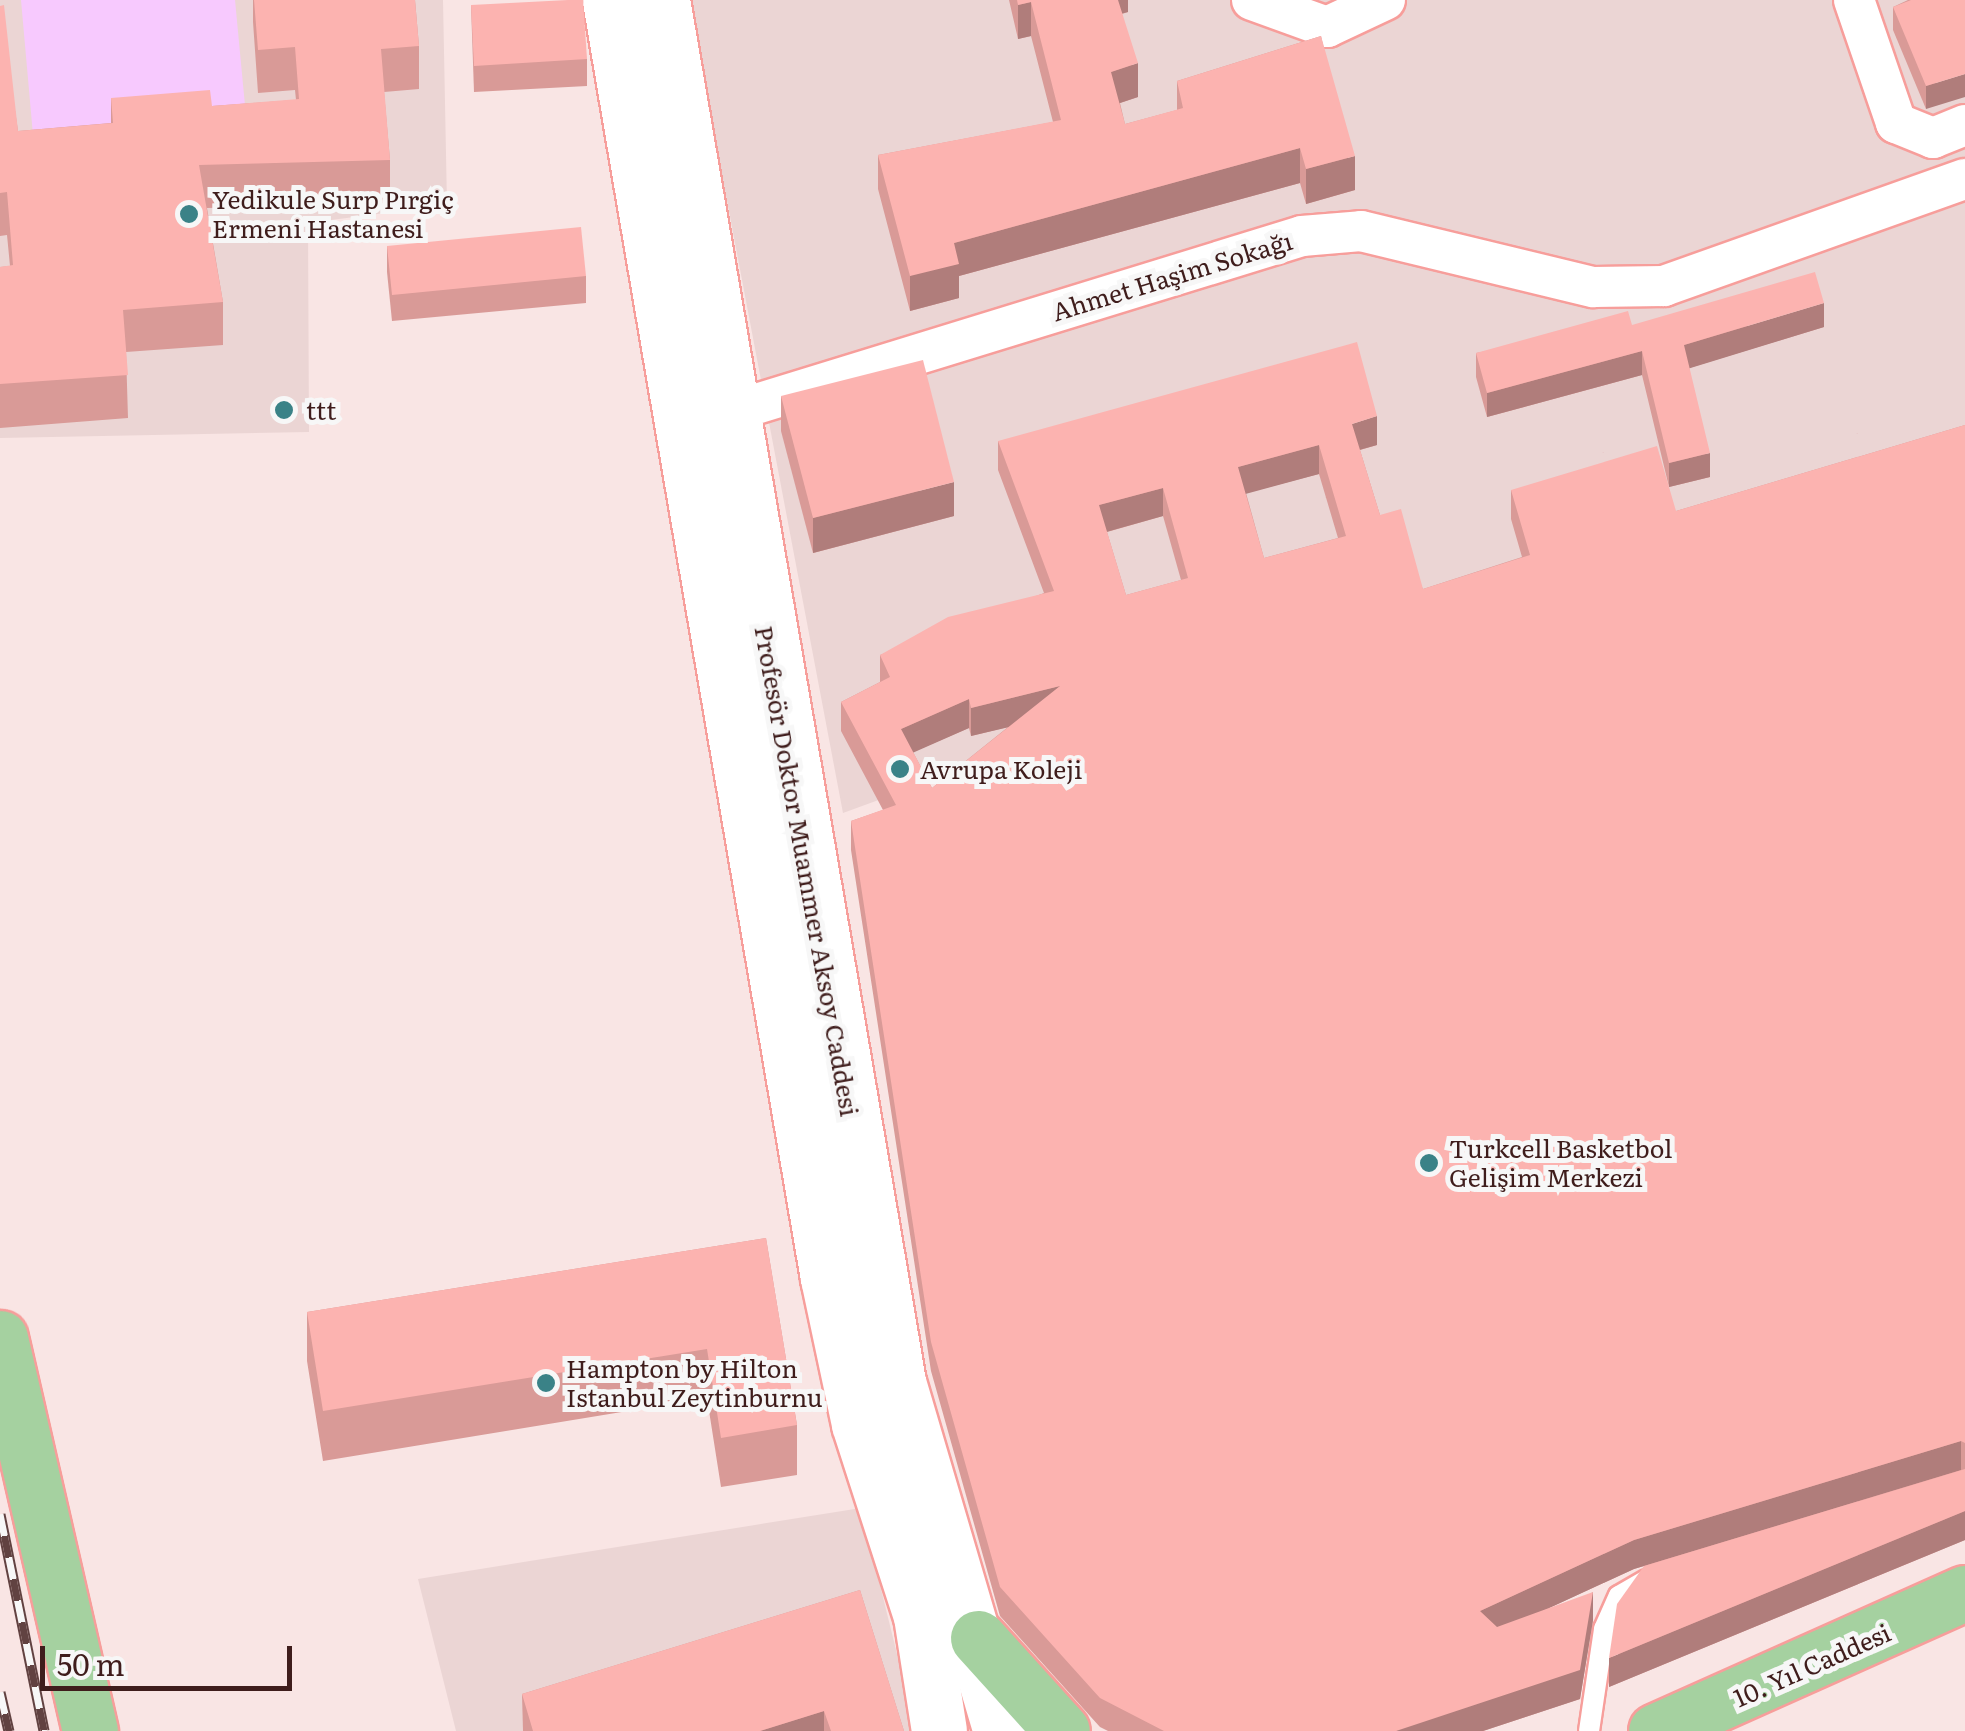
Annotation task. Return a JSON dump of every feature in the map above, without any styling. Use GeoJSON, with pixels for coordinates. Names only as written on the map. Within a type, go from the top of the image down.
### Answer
{"type":"FeatureCollection","features":[{"type":"Feature","properties":{"kind":"main road","name":"Profesör Doktor Muammer Aksoy Caddesi"},"geometry":{"type":"LineString","coordinates":[[610,0],[828,1278],[859,1424],[920,1616],[939,1731]]}},
{"type":"Feature","properties":{"kind":"main road","name":"Profesör Doktor Muammer Aksoy Caddesi"},"geometry":{"type":"LineString","coordinates":[[662,0],[727,413],[898,1382],[978,1638],[1000,1731]]}},
{"type":"Feature","properties":{"kind":"main road"},"geometry":{"type":"LineString","coordinates":[[0,1338],[90,1731]]}},
{"type":"Feature","properties":{"kind":"main road","name":"10. Yıl Caddesi"},"geometry":{"type":"LineString","coordinates":[[1656,1731],[1965,1593]]}},
{"type":"Feature","properties":{"kind":"main road","name":"10. Yıl Caddesi"},"geometry":{"type":"LineString","coordinates":[[1752,1731],[1965,1633]]}},
{"type":"Feature","properties":{"kind":"main road"},"geometry":{"type":"LineString","coordinates":[[978,1638],[1062,1731]]}},
{"type":"Feature","properties":{"kind":"street"},"geometry":{"type":"LineString","coordinates":[[1252,0],[1327,27],[1386,0]]}},
{"type":"Feature","properties":{"kind":"street"},"geometry":{"type":"LineString","coordinates":[[1854,0],[1896,124],[1933,138],[1965,125]]}},
{"type":"Feature","properties":{"kind":"street","name":"Ahmet Haşim Sokağı"},"geometry":{"type":"LineString","coordinates":[[727,413],[1302,236],[1361,232],[1593,287],[1664,286],[1965,179]]}},
{"type":"Feature","properties":{"kind":"lane"},"geometry":{"type":"LineString","coordinates":[[1584,1607],[1676,1572]]}},
{"type":"Feature","properties":{"kind":"lane"},"geometry":{"type":"LineString","coordinates":[[1589,1731],[1604,1629],[1618,1596]]}},
{"type":"Feature","properties":{"kind":"shaded area","name":"Yedikule Surp Pırgiç Ermeni Hastanesi"},"geometry":{"type":"Polygon","coordinates":[[[0,0],[443,0],[447,205],[308,223],[309,432],[0,438],[0,0]]]}},
{"type":"Feature","properties":{"kind":"shaded area"},"geometry":{"type":"Polygon","coordinates":[[[21,0],[235,0],[246,116],[33,135],[21,0]]]}},
{"type":"Feature","properties":{"kind":"shaded area"},"geometry":{"type":"Polygon","coordinates":[[[689,0],[1965,0],[1965,460],[1070,730],[843,813],[689,0]]]}},
{"type":"Feature","properties":{"kind":"shaded area"},"geometry":{"type":"Polygon","coordinates":[[[861,1508],[916,1731],[456,1731],[418,1579],[861,1508]]]}},
{"type":"Feature","properties":{"kind":"building"},"geometry":{"type":"Polygon","coordinates":[[[254,0],[415,0],[419,46],[381,49],[390,160],[199,165],[223,302],[123,310],[128,375],[0,384],[0,267],[13,265],[7,192],[0,193],[0,6],[4,5],[18,131],[113,123],[111,98],[210,90],[212,106],[299,99],[295,47],[258,50],[254,0]]]}},
{"type":"Feature","properties":{"kind":"building"},"geometry":{"type":"Polygon","coordinates":[[[583,0],[587,59],[474,66],[471,5],[583,0]]]}},
{"type":"Feature","properties":{"kind":"building"},"geometry":{"type":"Polygon","coordinates":[[[1017,0],[1118,0],[1138,63],[1111,72],[1125,124],[1183,108],[1177,81],[1321,36],[1355,156],[1306,169],[1300,148],[954,243],[959,264],[910,276],[878,155],[1061,120],[1031,2],[1018,5],[1017,0]]]}},
{"type":"Feature","properties":{"kind":"building"},"geometry":{"type":"Polygon","coordinates":[[[1911,0],[1965,0],[1965,74],[1926,86],[1893,7],[1911,0]]]}},
{"type":"Feature","properties":{"kind":"building"},"geometry":{"type":"Polygon","coordinates":[[[581,227],[586,276],[392,295],[387,246],[581,227]]]}},
{"type":"Feature","properties":{"kind":"building"},"geometry":{"type":"Polygon","coordinates":[[[1815,272],[1824,303],[1684,345],[1710,453],[1669,463],[1642,351],[1487,393],[1476,353],[1628,311],[1632,325],[1815,272]]]}},
{"type":"Feature","properties":{"kind":"building","name":"Turkcell Basketbol Gelişim Merkezi"},"geometry":{"type":"Polygon","coordinates":[[[1357,342],[1377,416],[1352,424],[1380,515],[1401,509],[1423,589],[1530,555],[1511,490],[1657,446],[1676,511],[1965,425],[1965,1443],[1961,1441],[1634,1540],[1480,1611],[1497,1627],[1593,1592],[1580,1670],[1396,1731],[1164,1731],[1100,1698],[1000,1587],[931,1342],[851,821],[896,805],[841,702],[890,677],[880,655],[948,617],[1054,591],[998,441],[1357,342]],[[1319,445],[1238,467],[1264,558],[1346,536],[1319,445]],[[1163,488],[1099,505],[1126,595],[1188,578],[1163,488]],[[1060,686],[971,708],[969,699],[901,729],[932,788],[1060,686]]]}},
{"type":"Feature","properties":{"kind":"building"},"geometry":{"type":"Polygon","coordinates":[[[923,360],[954,482],[813,518],[781,396],[923,360]]]}},
{"type":"Feature","properties":{"kind":"building"},"geometry":{"type":"Polygon","coordinates":[[[766,1238],[797,1425],[721,1438],[707,1349],[323,1411],[307,1312],[766,1238]]]}},
{"type":"Feature","properties":{"kind":"building"},"geometry":{"type":"Polygon","coordinates":[[[1965,1469],[1965,1511],[1609,1658],[1617,1604],[1644,1566],[1965,1469]]]}},
{"type":"Feature","properties":{"kind":"building"},"geometry":{"type":"Polygon","coordinates":[[[860,1590],[904,1731],[831,1731],[824,1711],[760,1731],[533,1731],[522,1694],[860,1590]]]}},
{"type":"Feature","properties":{"kind":"railway"},"geometry":{"type":"LineString","coordinates":[[0,1514],[44,1731]]}},
{"type":"Feature","properties":{"kind":"railway"},"geometry":{"type":"LineString","coordinates":[[0,1692],[9,1731]]}},
{"type":"Feature","properties":{"kind":"place","name":"Yedikule Surp Pırgiç Ermeni Hastanesi"},"geometry":{"type":"Point","coordinates":[189,214]}},
{"type":"Feature","properties":{"kind":"place","name":"ttt"},"geometry":{"type":"Point","coordinates":[284,410]}},
{"type":"Feature","properties":{"kind":"place","name":"Avrupa Koleji"},"geometry":{"type":"Point","coordinates":[900,769]}},
{"type":"Feature","properties":{"kind":"place","name":"Turkcell Basketbol Gelişim Merkezi"},"geometry":{"type":"Point","coordinates":[1429,1163]}},
{"type":"Feature","properties":{"kind":"place","name":"Hampton by Hilton Istanbul Zeytinburnu"},"geometry":{"type":"Point","coordinates":[546,1383]}}]}
